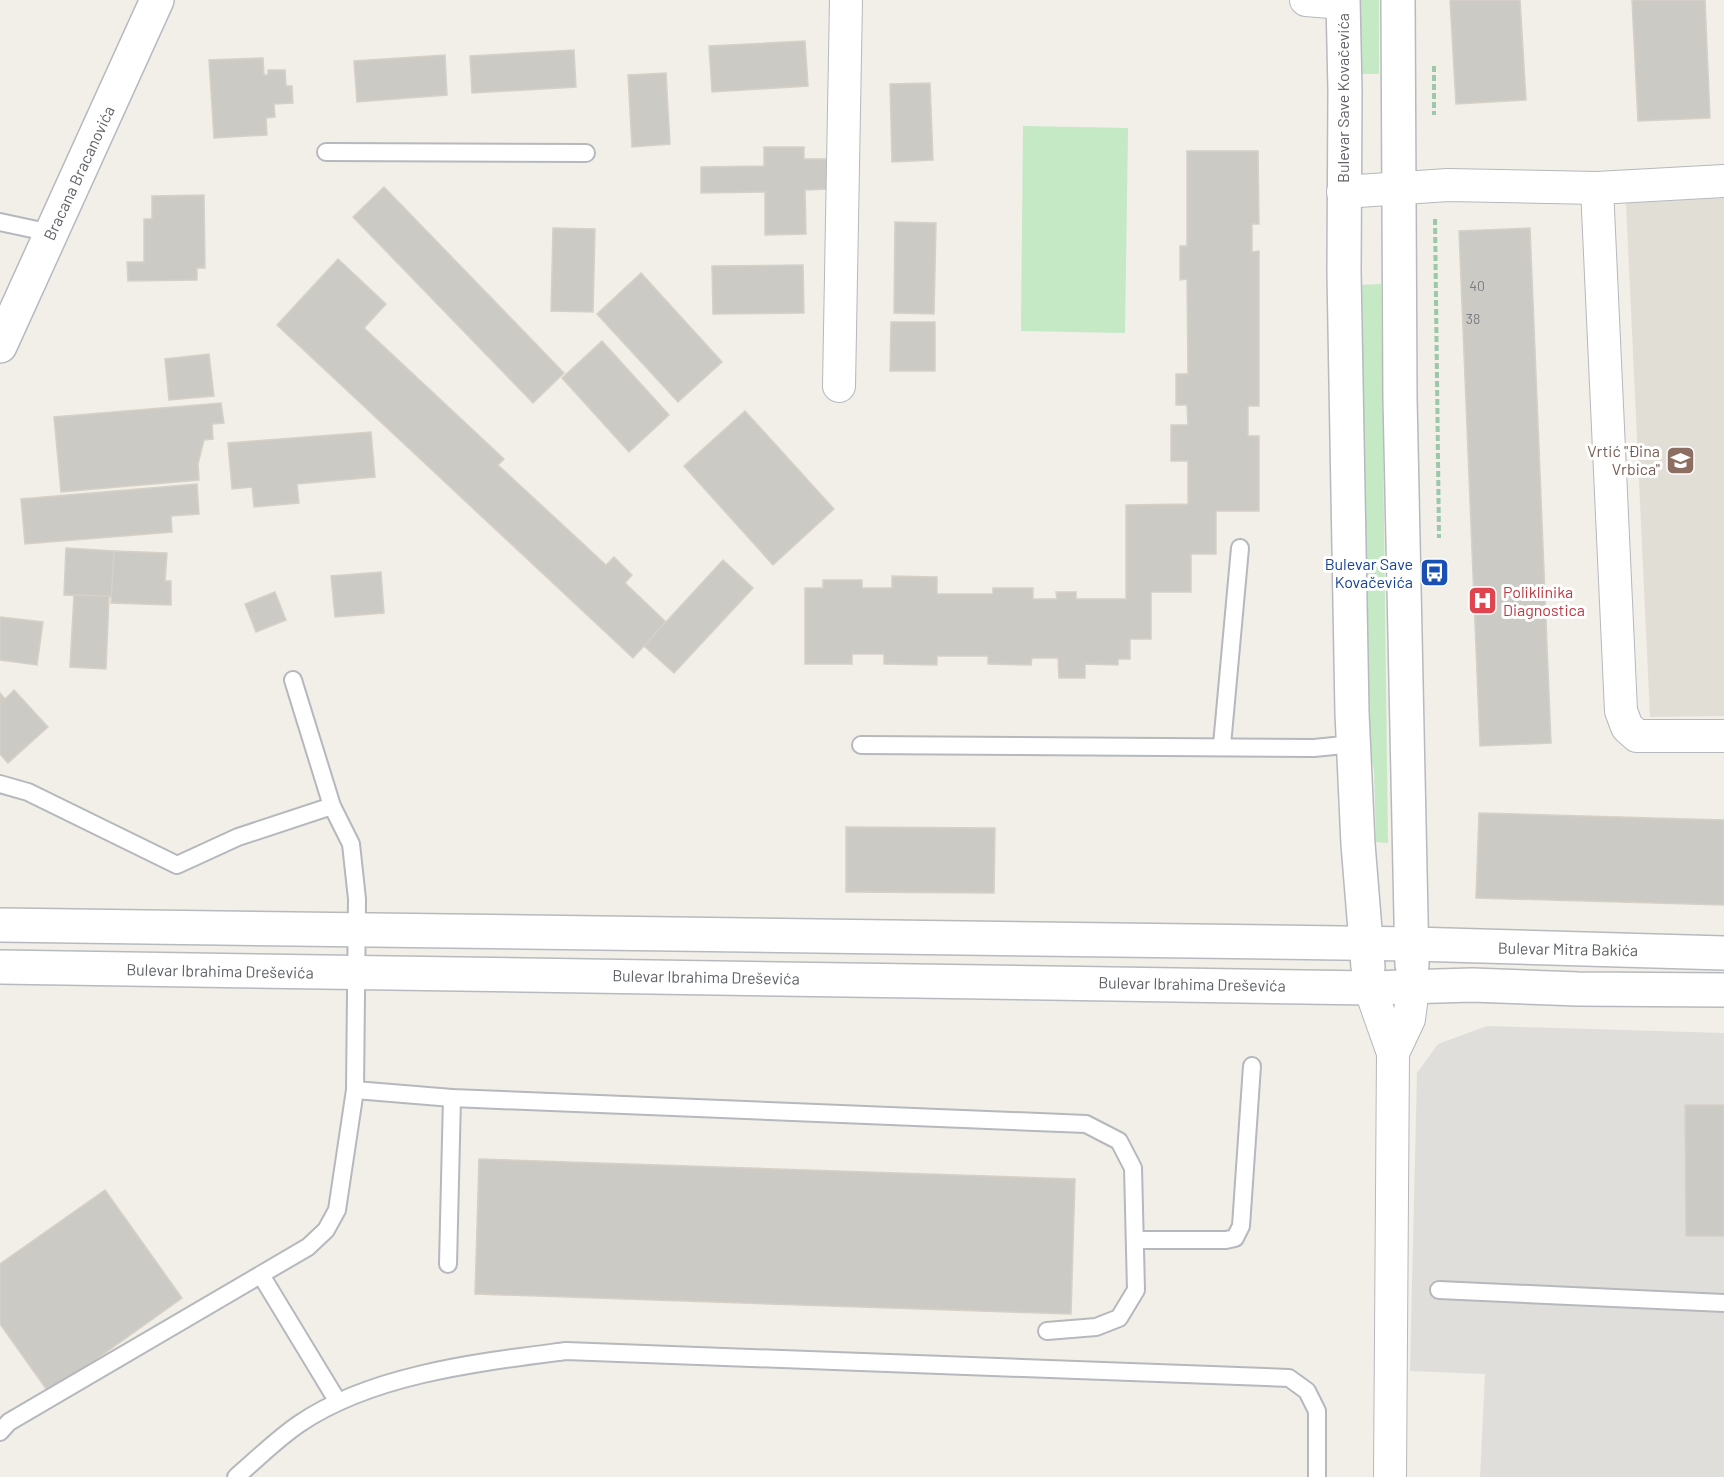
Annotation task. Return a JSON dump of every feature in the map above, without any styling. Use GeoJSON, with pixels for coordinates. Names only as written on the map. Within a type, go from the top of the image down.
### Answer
{"type":"FeatureCollection","features":[{"type":"Feature","properties":{"kind":"street","name":"Bracana Bracanovića"},"geometry":{"type":"LineString","coordinates":[[0,346],[158,0]]}},
{"type":"Feature","properties":{"kind":"street"},"geometry":{"type":"LineString","coordinates":[[838,386],[846,0]]}},
{"type":"Feature","properties":{"kind":"street"},"geometry":{"type":"LineString","coordinates":[[1306,0],[1343,1]]}},
{"type":"Feature","properties":{"kind":"street"},"geometry":{"type":"LineString","coordinates":[[1393,1053],[1409,1019],[1413,987],[1400,409],[1401,189],[1398,0]]}},
{"type":"Feature","properties":{"kind":"street","name":"Bulevar Save Kovačevića"},"geometry":{"type":"LineString","coordinates":[[1343,1],[1346,91],[1343,192],[1354,744],[1365,945],[1370,988]]}},
{"type":"Feature","properties":{"kind":"street"},"geometry":{"type":"LineString","coordinates":[[1343,192],[1435,186],[1597,188],[1724,181]]}},
{"type":"Feature","properties":{"kind":"street"},"geometry":{"type":"LineString","coordinates":[[1597,188],[1621,711],[1627,727],[1637,736],[1724,736]]}},
{"type":"Feature","properties":{"kind":"street"},"geometry":{"type":"LineString","coordinates":[[0,924],[1412,944]]}},
{"type":"Feature","properties":{"kind":"street","name":"Bulevar Mitra Bakića"},"geometry":{"type":"LineString","coordinates":[[1412,944],[1724,952]]}},
{"type":"Feature","properties":{"kind":"street","name":"Bulevar Ibrahima Dreševića"},"geometry":{"type":"LineString","coordinates":[[0,967],[354,974],[1413,987]]}},
{"type":"Feature","properties":{"kind":"street"},"geometry":{"type":"LineString","coordinates":[[1413,987],[1473,985],[1724,990]]}},
{"type":"Feature","properties":{"kind":"street"},"geometry":{"type":"LineString","coordinates":[[1370,988],[1393,1053],[1390,1477]]}},
{"type":"Feature","properties":{"kind":"lane"},"geometry":{"type":"LineString","coordinates":[[326,152],[586,153]]}},
{"type":"Feature","properties":{"kind":"lane"},"geometry":{"type":"LineString","coordinates":[[0,222],[51,233]]}},
{"type":"Feature","properties":{"kind":"lane"},"geometry":{"type":"LineString","coordinates":[[1222,745],[1240,548]]}},
{"type":"Feature","properties":{"kind":"lane"},"geometry":{"type":"LineString","coordinates":[[0,1432],[9,1422],[308,1247],[326,1230],[337,1210],[355,1090],[354,974],[357,899],[351,844],[332,806],[292,680]]}},
{"type":"Feature","properties":{"kind":"lane"},"geometry":{"type":"LineString","coordinates":[[861,745],[1222,745],[1314,748],[1354,744]]}},
{"type":"Feature","properties":{"kind":"lane"},"geometry":{"type":"LineString","coordinates":[[0,784],[28,792],[177,865],[238,837],[332,806]]}},
{"type":"Feature","properties":{"kind":"lane"},"geometry":{"type":"LineString","coordinates":[[1135,1240],[1235,1238],[1241,1226],[1252,1066]]}},
{"type":"Feature","properties":{"kind":"lane"},"geometry":{"type":"LineString","coordinates":[[355,1090],[452,1098],[1086,1124],[1119,1141],[1133,1168],[1136,1290],[1119,1318],[1096,1327],[1047,1331]]}},
{"type":"Feature","properties":{"kind":"lane"},"geometry":{"type":"LineString","coordinates":[[448,1264],[452,1098]]}},
{"type":"Feature","properties":{"kind":"lane"},"geometry":{"type":"LineString","coordinates":[[261,1275],[338,1402]]}},
{"type":"Feature","properties":{"kind":"lane"},"geometry":{"type":"LineString","coordinates":[[1439,1290],[1724,1303]]}},
{"type":"Feature","properties":{"kind":"lane"},"geometry":{"type":"LineString","coordinates":[[236,1477],[299,1424],[338,1402],[460,1365],[566,1351],[1289,1378],[1307,1391],[1317,1411],[1317,1477]]}},
{"type":"Feature","properties":{"kind":"path"},"geometry":{"type":"LineString","coordinates":[[1434,57],[1434,122]]}},
{"type":"Feature","properties":{"kind":"path"},"geometry":{"type":"LineString","coordinates":[[1435,186],[1439,546]]}},
{"type":"Feature","properties":{"kind":"shaded area","name":"Vrtić \"Đina Vrbica\""},"geometry":{"type":"Polygon","coordinates":[[[1724,198],[1724,716],[1650,717],[1626,203],[1724,198]]]}},
{"type":"Feature","properties":{"kind":"shaded area"},"geometry":{"type":"Polygon","coordinates":[[[1487,1026],[1724,1033],[1724,1477],[1480,1477],[1485,1374],[1410,1371],[1417,1073],[1438,1044],[1487,1026]]]}},
{"type":"Feature","properties":{"kind":"green space"},"geometry":{"type":"Polygon","coordinates":[[[1359,0],[1379,0],[1379,74],[1360,74],[1359,0]]]}},
{"type":"Feature","properties":{"kind":"green space"},"geometry":{"type":"Polygon","coordinates":[[[1023,126],[1128,128],[1125,333],[1021,331],[1023,126]]]}},
{"type":"Feature","properties":{"kind":"green space"},"geometry":{"type":"Polygon","coordinates":[[[1381,284],[1388,843],[1376,842],[1374,769],[1364,735],[1360,285],[1381,284]]]}},
{"type":"Feature","properties":{"kind":"building"},"geometry":{"type":"Polygon","coordinates":[[[1450,0],[1520,0],[1526,100],[1456,104],[1450,0]]]}},
{"type":"Feature","properties":{"kind":"building"},"geometry":{"type":"Polygon","coordinates":[[[1632,0],[1705,0],[1710,118],[1638,121],[1632,0]]]}},
{"type":"Feature","properties":{"kind":"building"},"geometry":{"type":"Polygon","coordinates":[[[805,41],[808,86],[712,92],[709,46],[805,41]]]}},
{"type":"Feature","properties":{"kind":"building"},"geometry":{"type":"Polygon","coordinates":[[[574,50],[576,87],[472,93],[470,56],[574,50]]]}},
{"type":"Feature","properties":{"kind":"building"},"geometry":{"type":"Polygon","coordinates":[[[445,55],[447,95],[357,102],[354,61],[445,55]]]}},
{"type":"Feature","properties":{"kind":"building"},"geometry":{"type":"Polygon","coordinates":[[[263,58],[264,75],[268,75],[268,70],[285,70],[286,86],[292,86],[293,103],[274,104],[275,117],[266,118],[267,135],[214,138],[209,60],[263,58]]]}},
{"type":"Feature","properties":{"kind":"building"},"geometry":{"type":"Polygon","coordinates":[[[666,73],[670,144],[632,147],[628,75],[666,73]]]}},
{"type":"Feature","properties":{"kind":"building"},"geometry":{"type":"Polygon","coordinates":[[[930,83],[933,160],[892,162],[890,84],[930,83]]]}},
{"type":"Feature","properties":{"kind":"building"},"geometry":{"type":"Polygon","coordinates":[[[764,147],[804,147],[804,159],[828,159],[829,189],[805,190],[806,234],[765,235],[765,192],[701,193],[701,167],[764,166],[764,147]]]}},
{"type":"Feature","properties":{"kind":"building"},"geometry":{"type":"Polygon","coordinates":[[[1187,151],[1258,151],[1259,224],[1252,224],[1252,252],[1259,251],[1259,406],[1248,406],[1248,436],[1259,436],[1259,511],[1216,511],[1216,554],[1191,554],[1191,592],[1151,592],[1151,639],[1130,639],[1130,659],[1118,659],[1118,665],[1085,664],[1085,678],[1059,678],[1058,658],[1032,658],[1031,665],[988,664],[988,656],[937,656],[937,665],[884,664],[884,654],[852,654],[852,664],[805,664],[805,588],[823,588],[823,580],[862,580],[862,588],[892,588],[892,576],[937,577],[937,594],[993,594],[993,588],[1033,588],[1033,599],[1057,599],[1056,592],[1076,592],[1076,599],[1126,599],[1126,505],[1188,504],[1188,461],[1171,461],[1171,425],[1188,425],[1187,405],[1176,405],[1176,374],[1188,374],[1187,279],[1180,280],[1180,246],[1187,246],[1187,151]]]}},
{"type":"Feature","properties":{"kind":"building"},"geometry":{"type":"Polygon","coordinates":[[[384,187],[564,373],[533,403],[353,217],[384,187]]]}},
{"type":"Feature","properties":{"kind":"building"},"geometry":{"type":"Polygon","coordinates":[[[204,195],[205,268],[197,268],[197,280],[128,281],[127,262],[144,262],[144,219],[152,219],[152,196],[204,195]]]}},
{"type":"Feature","properties":{"kind":"building"},"geometry":{"type":"Polygon","coordinates":[[[895,222],[936,223],[934,314],[894,313],[895,222]]]}},
{"type":"Feature","properties":{"kind":"building"},"geometry":{"type":"Polygon","coordinates":[[[553,228],[595,229],[593,312],[551,311],[553,228]]]}},
{"type":"Feature","properties":{"kind":"building"},"geometry":{"type":"Polygon","coordinates":[[[1530,228],[1551,743],[1480,746],[1459,231],[1530,228]]]}},
{"type":"Feature","properties":{"kind":"building"},"geometry":{"type":"Polygon","coordinates":[[[338,259],[386,304],[364,328],[504,459],[498,465],[606,565],[614,557],[632,575],[625,583],[666,622],[633,658],[277,325],[338,259]]]}},
{"type":"Feature","properties":{"kind":"building"},"geometry":{"type":"Polygon","coordinates":[[[803,265],[804,313],[713,314],[712,266],[803,265]]]}},
{"type":"Feature","properties":{"kind":"building"},"geometry":{"type":"Polygon","coordinates":[[[641,273],[722,362],[678,402],[597,314],[641,273]]]}},
{"type":"Feature","properties":{"kind":"building"},"geometry":{"type":"Polygon","coordinates":[[[891,322],[935,322],[935,371],[890,371],[891,322]]]}},
{"type":"Feature","properties":{"kind":"building"},"geometry":{"type":"Polygon","coordinates":[[[602,341],[669,415],[629,452],[562,378],[602,341]]]}},
{"type":"Feature","properties":{"kind":"building"},"geometry":{"type":"Polygon","coordinates":[[[209,354],[214,396],[169,400],[165,359],[209,354]]]}},
{"type":"Feature","properties":{"kind":"building"},"geometry":{"type":"Polygon","coordinates":[[[221,403],[224,423],[212,424],[213,439],[204,440],[198,464],[199,480],[61,492],[54,417],[221,403]]]}},
{"type":"Feature","properties":{"kind":"building"},"geometry":{"type":"Polygon","coordinates":[[[745,411],[834,509],[773,565],[684,466],[745,411]]]}},
{"type":"Feature","properties":{"kind":"building"},"geometry":{"type":"Polygon","coordinates":[[[371,432],[375,477],[297,484],[299,503],[254,507],[252,487],[232,489],[228,443],[371,432]]]}},
{"type":"Feature","properties":{"kind":"building"},"geometry":{"type":"Polygon","coordinates":[[[197,484],[199,514],[171,516],[172,532],[25,544],[21,499],[197,484]]]}},
{"type":"Feature","properties":{"kind":"building"},"geometry":{"type":"Polygon","coordinates":[[[66,548],[114,551],[112,597],[64,595],[66,548]]]}},
{"type":"Feature","properties":{"kind":"building"},"geometry":{"type":"Polygon","coordinates":[[[114,551],[167,553],[165,581],[171,581],[171,605],[111,603],[114,551]]]}},
{"type":"Feature","properties":{"kind":"building"},"geometry":{"type":"Polygon","coordinates":[[[723,560],[753,588],[674,673],[644,646],[723,560]]]}},
{"type":"Feature","properties":{"kind":"building"},"geometry":{"type":"Polygon","coordinates":[[[381,572],[384,613],[335,617],[331,576],[381,572]]]}},
{"type":"Feature","properties":{"kind":"building"},"geometry":{"type":"Polygon","coordinates":[[[275,592],[286,620],[256,632],[245,604],[275,592]]]}},
{"type":"Feature","properties":{"kind":"building"},"geometry":{"type":"Polygon","coordinates":[[[74,595],[109,596],[106,669],[70,667],[74,595]]]}},
{"type":"Feature","properties":{"kind":"building"},"geometry":{"type":"Polygon","coordinates":[[[0,617],[43,622],[37,665],[0,660],[0,617]]]}},
{"type":"Feature","properties":{"kind":"building"},"geometry":{"type":"Polygon","coordinates":[[[14,690],[48,727],[8,763],[0,754],[0,693],[5,699],[14,690]]]}},
{"type":"Feature","properties":{"kind":"building"},"geometry":{"type":"Polygon","coordinates":[[[1479,813],[1724,820],[1724,905],[1476,898],[1479,813]]]}},
{"type":"Feature","properties":{"kind":"building"},"geometry":{"type":"Polygon","coordinates":[[[846,827],[995,828],[994,893],[846,892],[846,827]]]}},
{"type":"Feature","properties":{"kind":"building"},"geometry":{"type":"Polygon","coordinates":[[[1685,1105],[1724,1105],[1724,1236],[1686,1236],[1685,1105]]]}},
{"type":"Feature","properties":{"kind":"building"},"geometry":{"type":"Polygon","coordinates":[[[479,1159],[1075,1179],[1071,1314],[475,1294],[479,1159]]]}},
{"type":"Feature","properties":{"kind":"building"},"geometry":{"type":"Polygon","coordinates":[[[105,1190],[182,1298],[49,1393],[0,1324],[0,1264],[105,1190]]]}},
{"type":"Feature","properties":{"kind":"place","name":"Vrtić \"Đina Vrbica\""},"geometry":{"type":"Point","coordinates":[1681,460]}},
{"type":"Feature","properties":{"kind":"place","name":"Bulevar Save Kovačevića"},"geometry":{"type":"Point","coordinates":[1434,573]}},
{"type":"Feature","properties":{"kind":"place","name":"Poliklinika Diagnostica"},"geometry":{"type":"Point","coordinates":[1482,601]}}]}
